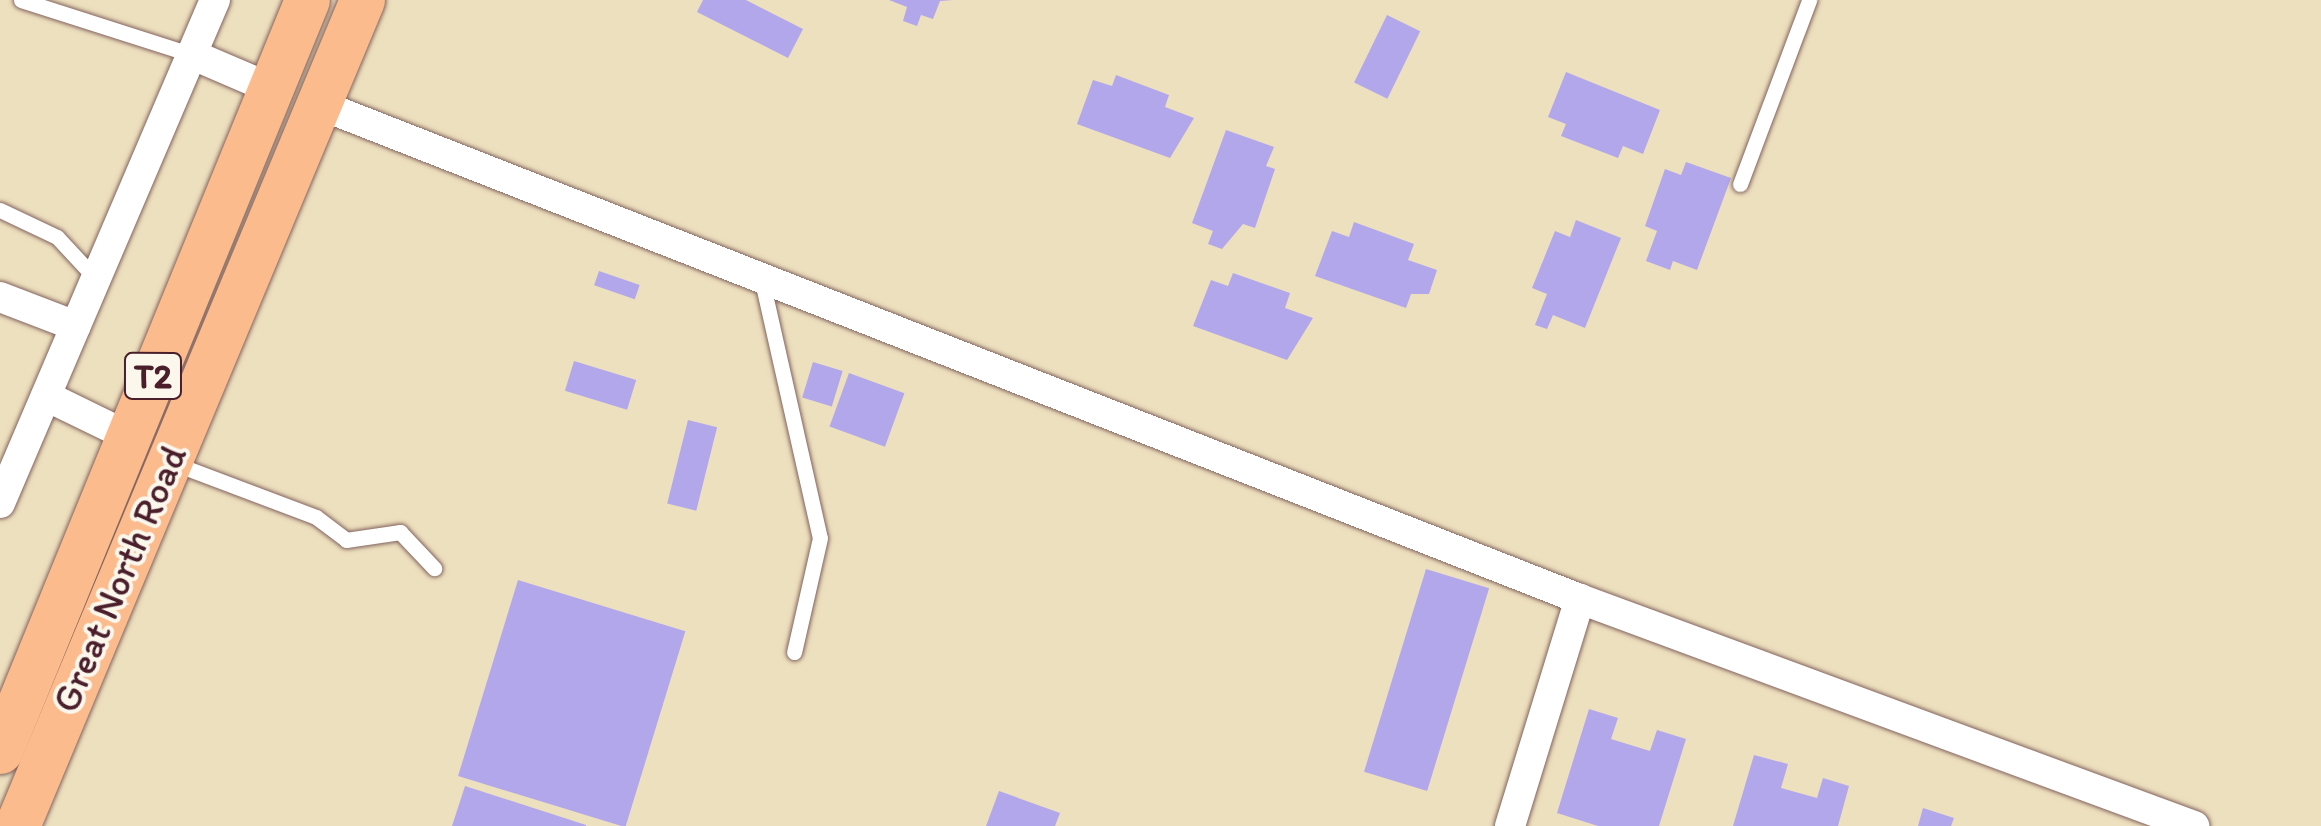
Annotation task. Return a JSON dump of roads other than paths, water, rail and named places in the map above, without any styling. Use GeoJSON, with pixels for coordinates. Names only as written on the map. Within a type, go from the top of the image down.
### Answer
{"type":"FeatureCollection","features":[{"type":"Feature","properties":{"kind":"main road","name":"Great North Road"},"geometry":{"type":"LineString","coordinates":[[0,751],[307,0]]}},
{"type":"Feature","properties":{"kind":"main road","name":"Great North Road"},"geometry":{"type":"LineString","coordinates":[[18,826],[362,0]]}},
{"type":"Feature","properties":{"kind":"street"},"geometry":{"type":"LineString","coordinates":[[0,503],[214,0]]}},
{"type":"Feature","properties":{"kind":"street"},"geometry":{"type":"LineString","coordinates":[[193,55],[270,88]]}},
{"type":"Feature","properties":{"kind":"street"},"geometry":{"type":"LineString","coordinates":[[318,104],[1580,598],[2194,826]]}},
{"type":"Feature","properties":{"kind":"street"},"geometry":{"type":"LineString","coordinates":[[0,297],[76,326]]}},
{"type":"Feature","properties":{"kind":"street"},"geometry":{"type":"LineString","coordinates":[[46,396],[128,436]]}},
{"type":"Feature","properties":{"kind":"street"},"geometry":{"type":"LineString","coordinates":[[1510,826],[1580,598]]}},
{"type":"Feature","properties":{"kind":"lane"},"geometry":{"type":"LineString","coordinates":[[21,0],[193,55]]}},
{"type":"Feature","properties":{"kind":"lane"},"geometry":{"type":"LineString","coordinates":[[1740,184],[1809,0]]}},
{"type":"Feature","properties":{"kind":"lane"},"geometry":{"type":"LineString","coordinates":[[0,210],[58,238],[96,279]]}},
{"type":"Feature","properties":{"kind":"lane"},"geometry":{"type":"LineString","coordinates":[[762,280],[820,538],[794,652]]}},
{"type":"Feature","properties":{"kind":"lane"},"geometry":{"type":"LineString","coordinates":[[169,462],[316,517],[346,540],[400,532],[434,568]]}}]}
